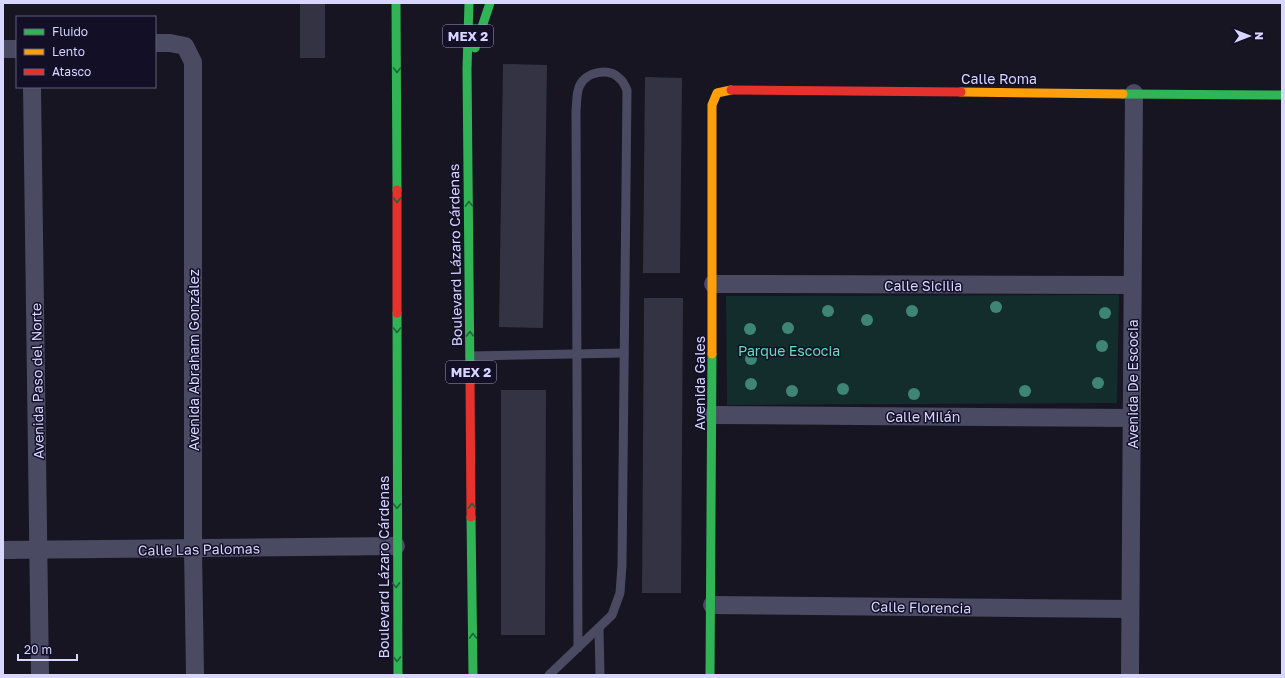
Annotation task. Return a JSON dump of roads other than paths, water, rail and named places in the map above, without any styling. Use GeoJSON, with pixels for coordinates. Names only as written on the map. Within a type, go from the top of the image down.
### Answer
{"type":"FeatureCollection","features":[{"type":"Feature","properties":{"kind":"main road","name":"Boulevard Lázaro Cárdenas"},"geometry":{"type":"LineString","coordinates":[[396,3],[396,546],[398,675]]}},
{"type":"Feature","properties":{"kind":"main road","name":"Boulevard Lázaro Cárdenas"},"geometry":{"type":"LineString","coordinates":[[469,3],[467,70],[473,675]]}},
{"type":"Feature","properties":{"kind":"main road"},"geometry":{"type":"LineString","coordinates":[[467,70],[490,3]]}},
{"type":"Feature","properties":{"kind":"main road"},"geometry":{"type":"LineString","coordinates":[[387,14],[397,31]]}},
{"type":"Feature","properties":{"kind":"main road","name":"Calle Roma"},"geometry":{"type":"LineString","coordinates":[[717,93],[737,90],[1282,95]]}},
{"type":"Feature","properties":{"kind":"main road","name":"Avenida Gales"},"geometry":{"type":"LineString","coordinates":[[710,675],[712,605],[714,284],[712,105],[717,93]]}},
{"type":"Feature","properties":{"kind":"street","name":"Avenida Abraham González"},"geometry":{"type":"LineString","coordinates":[[156,43],[170,43],[185,46],[193,62],[193,550],[195,675]]}},
{"type":"Feature","properties":{"kind":"street"},"geometry":{"type":"LineString","coordinates":[[3,49],[16,49]]}},
{"type":"Feature","properties":{"kind":"street","name":"Avenida Paso del Norte"},"geometry":{"type":"LineString","coordinates":[[32,88],[40,550],[40,675]]}},
{"type":"Feature","properties":{"kind":"street","name":"Avenida De Escocia"},"geometry":{"type":"LineString","coordinates":[[1130,675],[1134,93]]}},
{"type":"Feature","properties":{"kind":"street","name":"Calle Sicilia"},"geometry":{"type":"LineString","coordinates":[[714,284],[1132,285]]}},
{"type":"Feature","properties":{"kind":"street","name":"Calle Milán"},"geometry":{"type":"LineString","coordinates":[[713,415],[1132,418]]}},
{"type":"Feature","properties":{"kind":"street","name":"Calle Las Palomas"},"geometry":{"type":"LineString","coordinates":[[3,550],[193,550],[396,546]]}},
{"type":"Feature","properties":{"kind":"street","name":"Calle Florencia"},"geometry":{"type":"LineString","coordinates":[[712,605],[1130,609]]}},
{"type":"Feature","properties":{"kind":"lane"},"geometry":{"type":"LineString","coordinates":[[549,675],[578,648],[599,628],[612,615],[620,593],[622,572],[627,90],[620,79],[612,73],[595,73],[585,76],[579,86],[576,110],[578,648]]}},
{"type":"Feature","properties":{"kind":"lane"},"geometry":{"type":"LineString","coordinates":[[470,356],[624,353]]}},
{"type":"Feature","properties":{"kind":"lane"},"geometry":{"type":"LineString","coordinates":[[599,628],[600,675]]}},
{"type":"Feature","properties":{"kind":"park label","name":"Parque Escocia"},"geometry":{"type":"Point","coordinates":[789,350]}}]}
